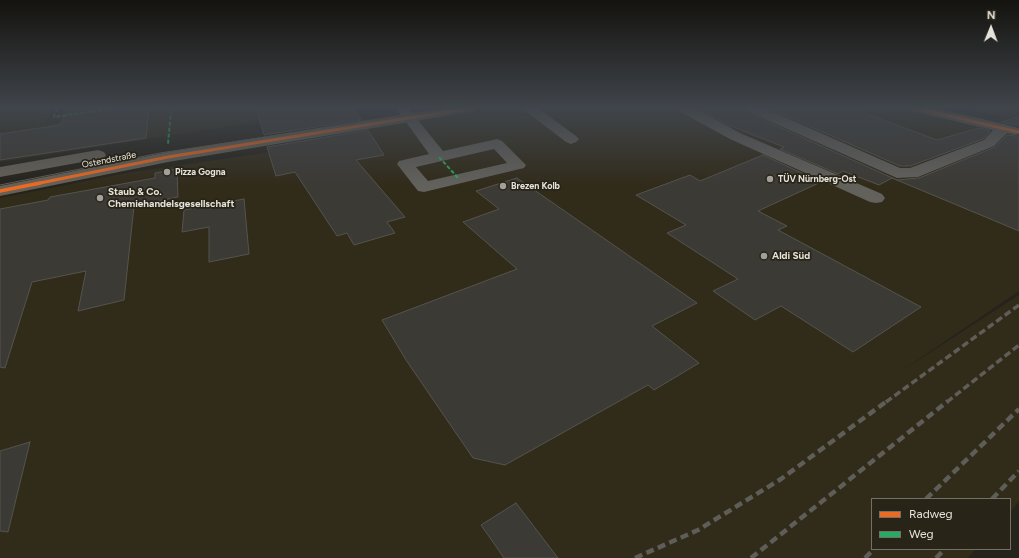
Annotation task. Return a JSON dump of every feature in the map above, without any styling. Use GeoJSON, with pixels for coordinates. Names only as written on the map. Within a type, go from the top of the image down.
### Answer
{"type":"FeatureCollection","features":[{"type":"Feature","properties":{"kind":"main road","name":"Ostendstraße"},"geometry":{"type":"LineString","coordinates":[[0,191],[146,161],[235,140],[271,134]]}},
{"type":"Feature","properties":{"kind":"main road","name":"Ostendstraße"},"geometry":{"type":"LineString","coordinates":[[145,147],[235,140]]}},
{"type":"Feature","properties":{"kind":"main road","name":"Ostendstraße"},"geometry":{"type":"LineString","coordinates":[[0,172],[108,154]]}},
{"type":"Feature","properties":{"kind":"main road"},"geometry":{"type":"LineString","coordinates":[[35,166],[35,183]]}},
{"type":"Feature","properties":{"kind":"street"},"geometry":{"type":"LineString","coordinates":[[422,134],[439,157]]}},
{"type":"Feature","properties":{"kind":"street"},"geometry":{"type":"LineString","coordinates":[[564,134],[571,139]]}},
{"type":"Feature","properties":{"kind":"street"},"geometry":{"type":"LineString","coordinates":[[730,134],[876,198]]}},
{"type":"Feature","properties":{"kind":"street"},"geometry":{"type":"LineString","coordinates":[[810,134],[897,173],[912,173],[989,143],[1005,134]]}},
{"type":"Feature","properties":{"kind":"street"},"geometry":{"type":"LineString","coordinates":[[496,144],[518,165],[424,188],[404,164],[439,157],[496,144]]}},
{"type":"Feature","properties":{"kind":"shaded area"},"geometry":{"type":"Polygon","coordinates":[[[0,134],[180,134],[0,162],[0,134]]]}},
{"type":"Feature","properties":{"kind":"shaded area"},"geometry":{"type":"Polygon","coordinates":[[[371,134],[1019,135],[1019,291],[900,372],[1019,295],[1019,502],[1011,511],[1011,498],[871,498],[871,550],[975,550],[968,558],[0,558],[0,198],[126,173],[374,137],[371,134]]]}},
{"type":"Feature","properties":{"kind":"building"},"geometry":{"type":"Polygon","coordinates":[[[0,134],[146,134],[146,138],[0,160],[0,134]]]}},
{"type":"Feature","properties":{"kind":"building"},"geometry":{"type":"Polygon","coordinates":[[[344,134],[371,134],[384,155],[356,160],[405,217],[387,222],[395,233],[354,245],[347,233],[337,236],[295,172],[276,176],[267,147],[344,134]]]}},
{"type":"Feature","properties":{"kind":"building"},"geometry":{"type":"Polygon","coordinates":[[[751,134],[795,134],[897,180],[919,178],[995,147],[1007,135],[1019,136],[1019,231],[892,178],[879,185],[843,171],[838,174],[780,149],[784,147],[751,134]]]}},
{"type":"Feature","properties":{"kind":"building"},"geometry":{"type":"Polygon","coordinates":[[[827,134],[921,134],[937,140],[958,134],[987,134],[983,139],[910,166],[900,166],[827,134]]]}},
{"type":"Feature","properties":{"kind":"building","name":"Aldi Süd"},"geometry":{"type":"Polygon","coordinates":[[[763,155],[821,182],[758,211],[787,226],[778,230],[921,307],[853,352],[781,306],[755,320],[713,291],[738,279],[667,233],[686,225],[636,195],[690,175],[700,181],[763,155]]]}},
{"type":"Feature","properties":{"kind":"building"},"geometry":{"type":"Polygon","coordinates":[[[177,169],[178,197],[134,206],[124,300],[78,311],[86,271],[32,282],[5,368],[0,367],[0,209],[48,200],[50,197],[155,178],[155,173],[177,169]]]}},
{"type":"Feature","properties":{"kind":"building"},"geometry":{"type":"Polygon","coordinates":[[[517,178],[697,303],[652,326],[699,363],[654,390],[648,385],[505,465],[473,458],[406,360],[382,320],[517,269],[463,222],[499,209],[476,191],[517,178]]]}},
{"type":"Feature","properties":{"kind":"building"},"geometry":{"type":"Polygon","coordinates":[[[244,199],[249,254],[209,262],[209,227],[182,232],[184,210],[244,199]]]}},
{"type":"Feature","properties":{"kind":"building"},"geometry":{"type":"Polygon","coordinates":[[[30,442],[8,532],[0,531],[0,451],[30,442]]]}},
{"type":"Feature","properties":{"kind":"building"},"geometry":{"type":"Polygon","coordinates":[[[516,503],[558,558],[504,558],[481,525],[516,503]]]}},
{"type":"Feature","properties":{"kind":"tram line"},"geometry":{"type":"LineString","coordinates":[[0,185],[160,153],[285,134]]}},
{"type":"Feature","properties":{"kind":"railway"},"geometry":{"type":"LineString","coordinates":[[886,402],[1019,305]]}},
{"type":"Feature","properties":{"kind":"railway"},"geometry":{"type":"LineString","coordinates":[[947,402],[1019,345]]}},
{"type":"Feature","properties":{"kind":"railway"},"geometry":{"type":"LineString","coordinates":[[635,558],[698,530],[781,479],[887,401]]}},
{"type":"Feature","properties":{"kind":"railway"},"geometry":{"type":"LineString","coordinates":[[751,558],[948,401]]}},
{"type":"Feature","properties":{"kind":"railway"},"geometry":{"type":"LineString","coordinates":[[927,498],[1019,409]]}},
{"type":"Feature","properties":{"kind":"railway"},"geometry":{"type":"LineString","coordinates":[[993,498],[1019,471]]}},
{"type":"Feature","properties":{"kind":"railway"},"geometry":{"type":"LineString","coordinates":[[865,558],[873,550]]}},
{"type":"Feature","properties":{"kind":"railway"},"geometry":{"type":"LineString","coordinates":[[936,558],[944,550]]}},
{"type":"Feature","properties":{"kind":"marked path"},"geometry":{"type":"LineString","coordinates":[[168,144],[169,134]]}},
{"type":"Feature","properties":{"kind":"marked path"},"geometry":{"type":"LineString","coordinates":[[439,157],[459,179]]}},
{"type":"Feature","properties":{"kind":"cycle path"},"geometry":{"type":"LineString","coordinates":[[0,191],[168,157],[310,134]]}},
{"type":"Feature","properties":{"kind":"place","name":"Pizza Gogna"},"geometry":{"type":"Point","coordinates":[167,172]}},
{"type":"Feature","properties":{"kind":"place","name":"TÜV Nürnberg-Ost"},"geometry":{"type":"Point","coordinates":[770,179]}},
{"type":"Feature","properties":{"kind":"place","name":"Brezen Kolb"},"geometry":{"type":"Point","coordinates":[503,186]}},
{"type":"Feature","properties":{"kind":"place","name":"Staub & Co. Chemiehandelsgesellschaft"},"geometry":{"type":"Point","coordinates":[100,198]}},
{"type":"Feature","properties":{"kind":"place","name":"Aldi Süd"},"geometry":{"type":"Point","coordinates":[764,256]}}]}
